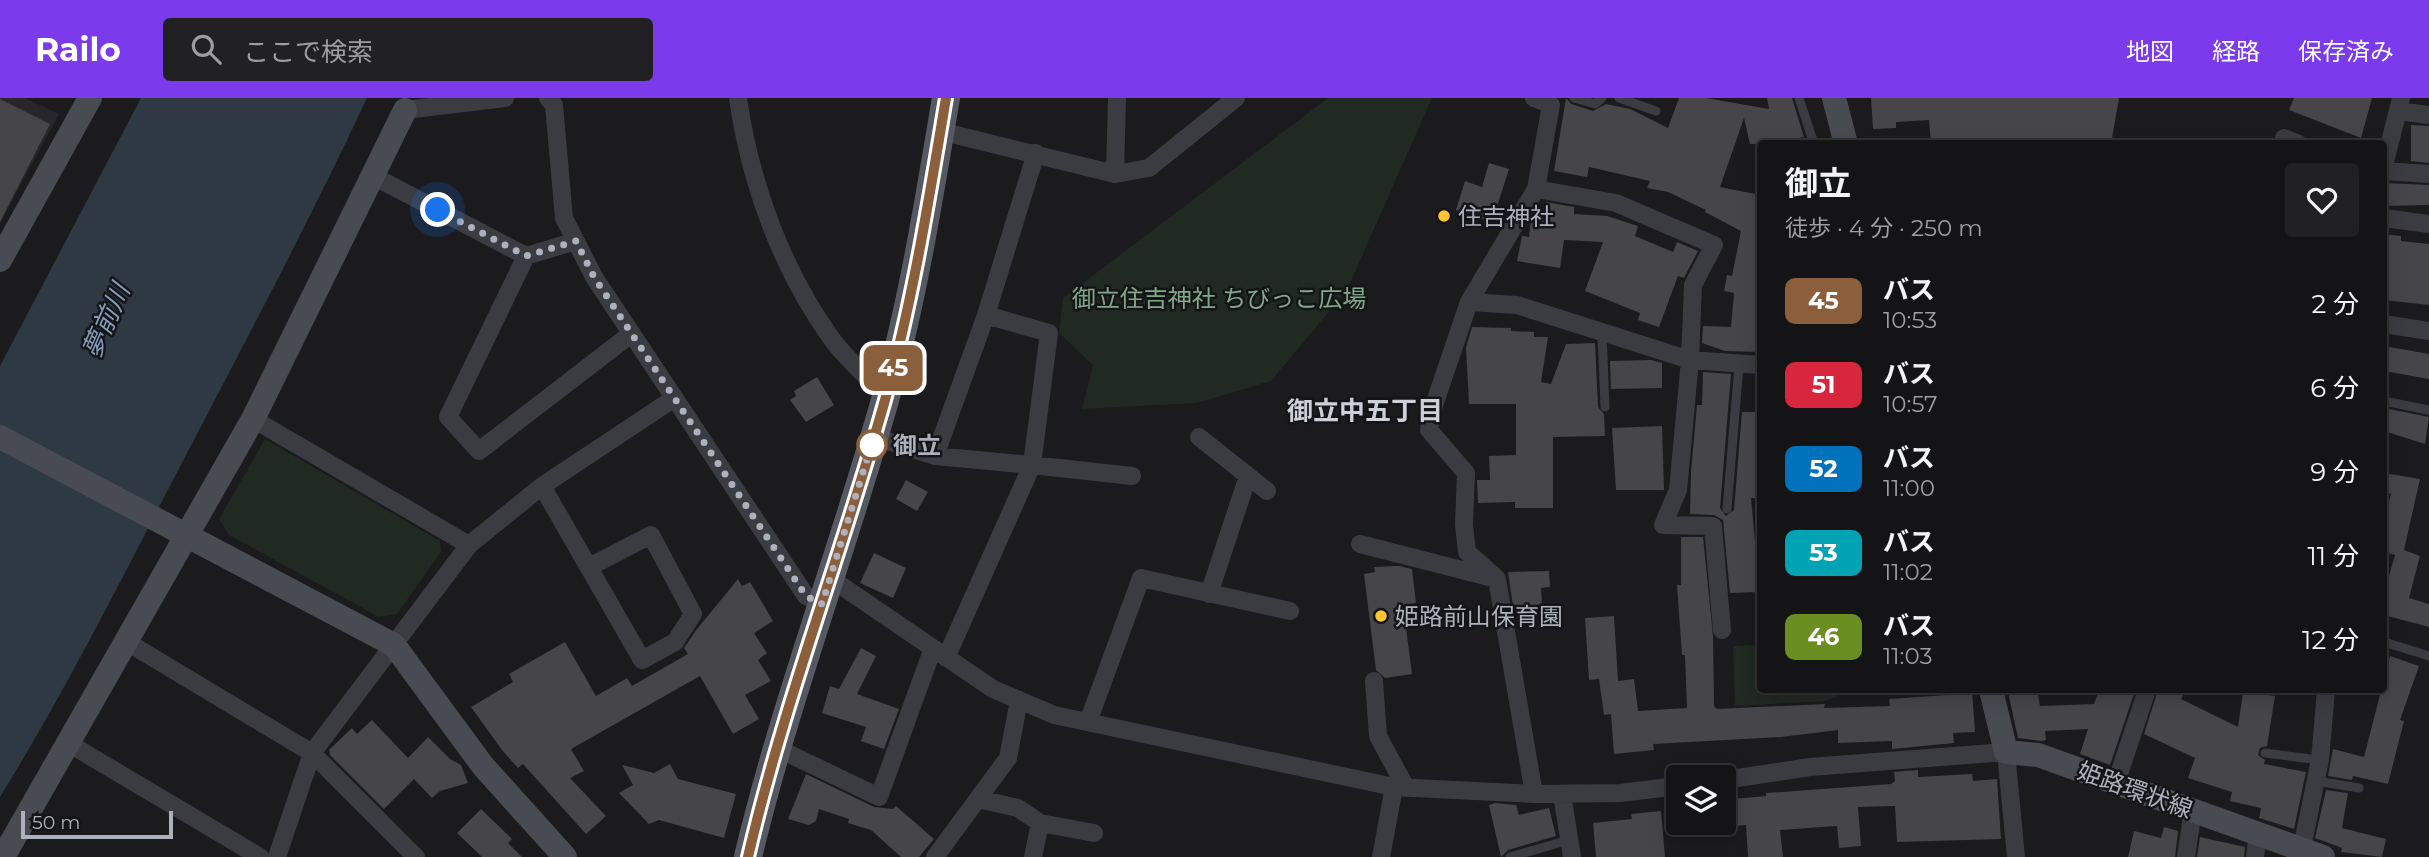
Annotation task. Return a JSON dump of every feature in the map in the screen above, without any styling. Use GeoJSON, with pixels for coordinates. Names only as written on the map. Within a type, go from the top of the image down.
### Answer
{"type":"FeatureCollection","features":[{"type":"Feature","properties":{"kind":"main road"},"geometry":{"type":"LineString","coordinates":[[748,857],[777,748],[886,396],[925,235],[946,98]]}},
{"type":"Feature","properties":{"kind":"street"},"geometry":{"type":"LineString","coordinates":[[0,260],[90,98]]}},
{"type":"Feature","properties":{"kind":"street"},"geometry":{"type":"LineString","coordinates":[[12,854],[68,743],[253,419],[408,104],[505,98]]}},
{"type":"Feature","properties":{"kind":"street"},"geometry":{"type":"LineString","coordinates":[[548,98],[554,105],[564,218],[594,277],[806,596],[826,591],[939,653],[993,689],[1054,715],[1400,787],[1534,794],[1619,793],[1666,787]]}},
{"type":"Feature","properties":{"kind":"street"},"geometry":{"type":"LineString","coordinates":[[738,98],[752,168],[767,216],[791,270],[831,339],[886,396]]}},
{"type":"Feature","properties":{"kind":"street"},"geometry":{"type":"LineString","coordinates":[[1115,174],[1116,98]]}},
{"type":"Feature","properties":{"kind":"street"},"geometry":{"type":"LineString","coordinates":[[1834,98],[1845,140]]}},
{"type":"Feature","properties":{"kind":"street"},"geometry":{"type":"LineString","coordinates":[[940,131],[1115,174],[1149,168],[1229,100]]}},
{"type":"Feature","properties":{"kind":"street"},"geometry":{"type":"LineString","coordinates":[[1534,794],[1497,579],[1467,552],[1466,473],[1429,430],[1431,414],[1469,302],[1536,189],[1546,100]]}},
{"type":"Feature","properties":{"kind":"street"},"geometry":{"type":"LineString","coordinates":[[2387,155],[2399,105],[2429,115]]}},
{"type":"Feature","properties":{"kind":"street"},"geometry":{"type":"LineString","coordinates":[[935,456],[986,314],[1036,153]]}},
{"type":"Feature","properties":{"kind":"street"},"geometry":{"type":"LineString","coordinates":[[2387,168],[2429,174]]}},
{"type":"Feature","properties":{"kind":"street"},"geometry":{"type":"LineString","coordinates":[[373,176],[526,256],[576,241]]}},
{"type":"Feature","properties":{"kind":"street"},"geometry":{"type":"LineString","coordinates":[[1536,189],[1616,203],[1714,245],[1693,285],[1690,360],[1678,490],[1663,525],[1713,526],[1722,630]]}},
{"type":"Feature","properties":{"kind":"street"},"geometry":{"type":"LineString","coordinates":[[2387,218],[2429,224]]}},
{"type":"Feature","properties":{"kind":"street"},"geometry":{"type":"LineString","coordinates":[[526,256],[448,416],[480,451],[631,334]]}},
{"type":"Feature","properties":{"kind":"street"},"geometry":{"type":"LineString","coordinates":[[1469,302],[1517,305],[1690,360],[1757,365]]}},
{"type":"Feature","properties":{"kind":"street"},"geometry":{"type":"LineString","coordinates":[[777,748],[879,797],[939,653],[1032,465],[1049,333],[986,314]]}},
{"type":"Feature","properties":{"kind":"street"},"geometry":{"type":"LineString","coordinates":[[2387,324],[2429,331]]}},
{"type":"Feature","properties":{"kind":"street"},"geometry":{"type":"LineString","coordinates":[[277,857],[312,753],[469,545],[541,486],[673,399]]}},
{"type":"Feature","properties":{"kind":"street"},"geometry":{"type":"LineString","coordinates":[[253,419],[469,545]]}},
{"type":"Feature","properties":{"kind":"street"},"geometry":{"type":"LineString","coordinates":[[0,437],[394,645],[483,766],[565,857]]}},
{"type":"Feature","properties":{"kind":"street"},"geometry":{"type":"LineString","coordinates":[[874,437],[935,456],[1132,476]]}},
{"type":"Feature","properties":{"kind":"street"},"geometry":{"type":"LineString","coordinates":[[1199,437],[1267,491]]}},
{"type":"Feature","properties":{"kind":"street"},"geometry":{"type":"LineString","coordinates":[[1209,594],[1248,476]]}},
{"type":"Feature","properties":{"kind":"street"},"geometry":{"type":"LineString","coordinates":[[541,486],[642,660],[675,642],[693,614],[651,535],[589,567]]}},
{"type":"Feature","properties":{"kind":"street"},"geometry":{"type":"LineString","coordinates":[[1360,544],[1497,579]]}},
{"type":"Feature","properties":{"kind":"street"},"geometry":{"type":"LineString","coordinates":[[1088,722],[1141,578],[1290,611]]}},
{"type":"Feature","properties":{"kind":"street"},"geometry":{"type":"LineString","coordinates":[[127,642],[312,753],[416,857]]}},
{"type":"Feature","properties":{"kind":"street"},"geometry":{"type":"LineString","coordinates":[[1374,681],[1378,736],[1400,787],[1381,857]]}},
{"type":"Feature","properties":{"kind":"street"},"geometry":{"type":"LineString","coordinates":[[1992,693],[2006,752],[2016,857]]}},
{"type":"Feature","properties":{"kind":"street"},"geometry":{"type":"LineString","coordinates":[[2116,783],[2146,693]]}},
{"type":"Feature","properties":{"kind":"street"},"geometry":{"type":"LineString","coordinates":[[2308,854],[2326,693]]}},
{"type":"Feature","properties":{"kind":"street"},"geometry":{"type":"LineString","coordinates":[[935,857],[1008,758],[1019,700]]}},
{"type":"Feature","properties":{"kind":"street"},"geometry":{"type":"LineString","coordinates":[[68,743],[260,857]]}},
{"type":"Feature","properties":{"kind":"street"},"geometry":{"type":"LineString","coordinates":[[1736,777],[1810,768],[2006,752]]}},
{"type":"Feature","properties":{"kind":"street","name":"姫路環状線"},"geometry":{"type":"LineString","coordinates":[[2006,752],[2038,755],[2193,810],[2257,845],[2308,854]]}},
{"type":"Feature","properties":{"kind":"street"},"geometry":{"type":"LineString","coordinates":[[1562,794],[1571,848]]}},
{"type":"Feature","properties":{"kind":"street"},"geometry":{"type":"LineString","coordinates":[[978,799],[1018,808],[1040,823],[1094,833]]}},
{"type":"Feature","properties":{"kind":"street"},"geometry":{"type":"LineString","coordinates":[[2186,857],[2193,810]]}},
{"type":"Feature","properties":{"kind":"street"},"geometry":{"type":"LineString","coordinates":[[1033,857],[1040,823]]}},
{"type":"Feature","properties":{"kind":"lane"},"geometry":{"type":"LineString","coordinates":[[1574,98],[1595,104],[1602,98]]}},
{"type":"Feature","properties":{"kind":"lane"},"geometry":{"type":"LineString","coordinates":[[1619,98],[1657,111]]}},
{"type":"Feature","properties":{"kind":"lane"},"geometry":{"type":"LineString","coordinates":[[1799,98],[1813,140]]}},
{"type":"Feature","properties":{"kind":"lane"},"geometry":{"type":"LineString","coordinates":[[1602,333],[1605,407]]}},
{"type":"Feature","properties":{"kind":"lane"},"geometry":{"type":"LineString","coordinates":[[1727,509],[1739,365]]}},
{"type":"Feature","properties":{"kind":"lane"},"geometry":{"type":"LineString","coordinates":[[2387,402],[2428,410]]}},
{"type":"Feature","properties":{"kind":"lane"},"geometry":{"type":"LineString","coordinates":[[2387,643],[2429,656]]}},
{"type":"Feature","properties":{"kind":"lane"},"geometry":{"type":"LineString","coordinates":[[2265,753],[2320,760]]}},
{"type":"Feature","properties":{"kind":"lane"},"geometry":{"type":"LineString","coordinates":[[2315,781],[2359,788]]}},
{"type":"Feature","properties":{"kind":"lane"},"geometry":{"type":"LineString","coordinates":[[1510,857],[1571,848]]}},
{"type":"Feature","properties":{"kind":"shaded area"},"geometry":{"type":"Polygon","coordinates":[[[0,98],[25,98],[59,114],[0,223],[0,98]]]}},
{"type":"Feature","properties":{"kind":"green space","name":"御立住吉神社 ちびっこ広場"},"geometry":{"type":"Polygon","coordinates":[[[1328,98],[1432,98],[1347,290],[1271,381],[1197,403],[1082,409],[1093,365],[1059,333],[1063,298],[1328,98]]]}},
{"type":"Feature","properties":{"kind":"green space"},"geometry":{"type":"Polygon","coordinates":[[[265,439],[440,541],[441,552],[397,614],[379,617],[229,535],[219,519],[265,439]]]}},
{"type":"Feature","properties":{"kind":"green space"},"geometry":{"type":"Polygon","coordinates":[[[1757,645],[1757,693],[1845,693],[1825,701],[1735,706],[1733,646],[1757,645]]]}},
{"type":"Feature","properties":{"kind":"water","name":"夢前川"},"geometry":{"type":"Polygon","coordinates":[[[141,98],[367,98],[278,279],[118,586],[49,714],[0,797],[0,366],[141,98]]]}},
{"type":"Feature","properties":{"kind":"building"},"geometry":{"type":"Polygon","coordinates":[[[1566,98],[1571,104],[1593,111],[1606,104],[1630,109],[1668,128],[1679,98],[1706,98],[1769,109],[1767,98],[1792,98],[1804,137],[1757,140],[1757,144],[1750,144],[1744,118],[1720,187],[1757,194],[1757,352],[1725,351],[1702,343],[1703,326],[1731,327],[1734,293],[1724,291],[1727,275],[1732,276],[1741,231],[1668,192],[1647,188],[1650,181],[1589,167],[1587,177],[1554,171],[1566,98]]]}},
{"type":"Feature","properties":{"kind":"building"},"geometry":{"type":"Polygon","coordinates":[[[1871,98],[2119,98],[2112,140],[1931,140],[1929,120],[1896,122],[1896,128],[1873,129],[1871,98]]]}},
{"type":"Feature","properties":{"kind":"building"},"geometry":{"type":"Polygon","coordinates":[[[2294,98],[2372,98],[2361,138],[2289,110],[2294,98]]]}},
{"type":"Feature","properties":{"kind":"building"},"geometry":{"type":"Polygon","coordinates":[[[0,99],[50,124],[0,222],[0,99]]]}},
{"type":"Feature","properties":{"kind":"building"},"geometry":{"type":"Polygon","coordinates":[[[2411,125],[2429,126],[2429,163],[2411,161],[2411,125]]]}},
{"type":"Feature","properties":{"kind":"building"},"geometry":{"type":"Polygon","coordinates":[[[1489,163],[1509,169],[1492,222],[1456,210],[1465,181],[1482,187],[1489,163]]]}},
{"type":"Feature","properties":{"kind":"building"},"geometry":{"type":"Polygon","coordinates":[[[2387,183],[2429,185],[2429,205],[2387,206],[2387,183]]]}},
{"type":"Feature","properties":{"kind":"building"},"geometry":{"type":"Polygon","coordinates":[[[1546,202],[1574,207],[1574,214],[1607,216],[1638,226],[1635,236],[1673,252],[1677,242],[1698,251],[1684,278],[1678,276],[1659,327],[1638,320],[1640,313],[1585,291],[1603,242],[1564,240],[1560,268],[1517,261],[1522,236],[1529,237],[1531,219],[1545,220],[1546,202]]]}},
{"type":"Feature","properties":{"kind":"building"},"geometry":{"type":"Polygon","coordinates":[[[2387,234],[2401,236],[2401,241],[2429,244],[2429,305],[2387,300],[2387,234]]]}},
{"type":"Feature","properties":{"kind":"building"},"geometry":{"type":"Polygon","coordinates":[[[1472,327],[1511,328],[1511,331],[1534,332],[1534,337],[1548,337],[1541,382],[1551,384],[1566,344],[1595,343],[1598,407],[1604,414],[1605,436],[1553,437],[1553,508],[1515,508],[1515,502],[1478,503],[1477,480],[1490,480],[1489,456],[1516,455],[1516,404],[1469,404],[1466,347],[1472,327]]]}},
{"type":"Feature","properties":{"kind":"building"},"geometry":{"type":"Polygon","coordinates":[[[2387,347],[2429,354],[2429,379],[2387,372],[2387,347]]]}},
{"type":"Feature","properties":{"kind":"building"},"geometry":{"type":"Polygon","coordinates":[[[1651,360],[1662,363],[1662,388],[1611,389],[1610,361],[1651,360]]]}},
{"type":"Feature","properties":{"kind":"building"},"geometry":{"type":"Polygon","coordinates":[[[1703,372],[1731,374],[1720,508],[1726,516],[1734,510],[1742,412],[1757,412],[1757,498],[1751,498],[1757,541],[1757,592],[1730,593],[1723,520],[1714,515],[1690,514],[1697,405],[1702,405],[1703,372]]]}},
{"type":"Feature","properties":{"kind":"building"},"geometry":{"type":"Polygon","coordinates":[[[817,377],[834,405],[806,422],[790,400],[796,396],[794,391],[817,377]]]}},
{"type":"Feature","properties":{"kind":"building"},"geometry":{"type":"Polygon","coordinates":[[[2387,409],[2429,417],[2425,444],[2387,432],[2387,409]]]}},
{"type":"Feature","properties":{"kind":"building"},"geometry":{"type":"Polygon","coordinates":[[[1662,426],[1664,490],[1616,490],[1612,428],[1662,426]]]}},
{"type":"Feature","properties":{"kind":"building"},"geometry":{"type":"Polygon","coordinates":[[[2387,474],[2420,479],[2404,550],[2420,556],[2409,598],[2429,604],[2429,627],[2387,616],[2387,583],[2395,555],[2387,553],[2387,509],[2391,494],[2387,493],[2387,474]]]}},
{"type":"Feature","properties":{"kind":"building"},"geometry":{"type":"Polygon","coordinates":[[[906,480],[928,492],[917,511],[896,499],[906,480]]]}},
{"type":"Feature","properties":{"kind":"building"},"geometry":{"type":"Polygon","coordinates":[[[1681,537],[1703,537],[1713,636],[1714,706],[1717,709],[1825,704],[1824,708],[1890,706],[1889,699],[1972,693],[1975,732],[1953,733],[1954,743],[1892,749],[1892,741],[1838,743],[1838,730],[1781,737],[1653,744],[1654,750],[1614,754],[1611,714],[1604,715],[1599,679],[1589,680],[1585,618],[1614,616],[1618,681],[1634,679],[1638,711],[1687,708],[1685,655],[1682,655],[1677,585],[1681,585],[1681,537]]]}},
{"type":"Feature","properties":{"kind":"building"},"geometry":{"type":"Polygon","coordinates":[[[874,553],[906,568],[893,598],[860,583],[874,553]]]}},
{"type":"Feature","properties":{"kind":"building"},"geometry":{"type":"Polygon","coordinates":[[[1399,566],[1412,569],[1416,603],[1403,605],[1412,674],[1385,678],[1376,670],[1364,574],[1375,572],[1374,567],[1399,566]]]}},
{"type":"Feature","properties":{"kind":"building"},"geometry":{"type":"Polygon","coordinates":[[[1549,571],[1550,587],[1541,588],[1542,605],[1513,606],[1508,572],[1549,571]]]}},
{"type":"Feature","properties":{"kind":"building"},"geometry":{"type":"Polygon","coordinates":[[[738,579],[742,586],[750,582],[773,621],[754,633],[767,653],[758,660],[771,681],[745,695],[759,719],[733,734],[700,676],[571,749],[584,771],[570,778],[606,816],[586,834],[523,764],[518,768],[471,707],[513,682],[509,674],[565,642],[596,696],[627,678],[632,686],[688,654],[684,648],[738,579]]]}},
{"type":"Feature","properties":{"kind":"building"},"geometry":{"type":"Polygon","coordinates":[[[861,648],[876,656],[857,694],[899,709],[884,749],[861,741],[866,727],[822,713],[830,686],[839,689],[861,648]]]}},
{"type":"Feature","properties":{"kind":"building"},"geometry":{"type":"Polygon","coordinates":[[[2390,656],[2419,666],[2400,720],[2404,721],[2388,784],[2353,776],[2352,780],[2328,776],[2333,749],[2364,757],[2380,693],[2387,693],[2390,656]]]}},
{"type":"Feature","properties":{"kind":"building"},"geometry":{"type":"Polygon","coordinates":[[[2008,693],[2038,693],[2040,706],[2094,704],[2098,693],[2134,694],[2110,765],[2080,754],[2088,729],[2045,731],[2046,740],[2042,741],[2018,738],[2008,693]]]}},
{"type":"Feature","properties":{"kind":"building"},"geometry":{"type":"Polygon","coordinates":[[[2157,693],[2184,693],[2181,699],[2238,727],[2243,693],[2275,696],[2267,746],[2260,748],[2258,755],[2265,760],[2264,764],[2306,772],[2294,829],[2259,818],[2261,808],[2230,801],[2232,792],[2188,778],[2195,758],[2144,734],[2157,693]]]}},
{"type":"Feature","properties":{"kind":"building"},"geometry":{"type":"Polygon","coordinates":[[[372,720],[408,758],[428,737],[450,759],[461,765],[468,783],[440,791],[432,798],[414,779],[384,809],[330,755],[329,750],[352,728],[357,734],[372,720]]]}},
{"type":"Feature","properties":{"kind":"building"},"geometry":{"type":"Polygon","coordinates":[[[670,764],[678,779],[736,794],[724,838],[659,820],[649,824],[619,793],[633,785],[622,765],[654,773],[670,764]]]}},
{"type":"Feature","properties":{"kind":"building"},"geometry":{"type":"Polygon","coordinates":[[[1918,770],[1918,777],[1972,774],[1973,781],[1997,779],[2001,839],[1897,842],[1895,806],[1858,807],[1861,846],[1839,848],[1837,826],[1780,830],[1783,857],[1748,857],[1746,825],[1736,826],[1736,799],[1766,796],[1766,793],[1891,784],[1895,781],[1894,772],[1918,770]]]}},
{"type":"Feature","properties":{"kind":"building"},"geometry":{"type":"Polygon","coordinates":[[[806,774],[874,807],[893,809],[896,806],[934,839],[919,857],[901,857],[871,830],[848,823],[849,819],[819,809],[816,821],[809,825],[788,819],[806,774]]]}},
{"type":"Feature","properties":{"kind":"building"},"geometry":{"type":"Polygon","coordinates":[[[2326,790],[2348,793],[2342,828],[2386,839],[2382,857],[2341,852],[2342,848],[2315,838],[2326,790]]]}},
{"type":"Feature","properties":{"kind":"building"},"geometry":{"type":"Polygon","coordinates":[[[1489,805],[1516,805],[1519,815],[1549,808],[1556,836],[1508,850],[1501,857],[1489,805]]]}},
{"type":"Feature","properties":{"kind":"building"},"geometry":{"type":"Polygon","coordinates":[[[481,809],[512,839],[508,843],[522,857],[482,857],[457,833],[481,809]]]}},
{"type":"Feature","properties":{"kind":"building"},"geometry":{"type":"Polygon","coordinates":[[[1661,811],[1665,857],[1596,857],[1593,823],[1632,819],[1631,814],[1661,811]]]}},
{"type":"Feature","properties":{"kind":"building"},"geometry":{"type":"Polygon","coordinates":[[[2164,827],[2178,831],[2175,857],[2128,857],[2134,831],[2161,838],[2164,827]]]}},
{"type":"Feature","properties":{"kind":"building"},"geometry":{"type":"Polygon","coordinates":[[[2200,837],[2245,847],[2244,857],[2197,857],[2200,837]]]}},
{"type":"Feature","properties":{"kind":"bus line","name":"45"},"geometry":{"type":"LineString","coordinates":[[748,857],[777,748],[886,396],[925,235],[946,98]]}},
{"type":"Feature","properties":{"kind":"place","name":"住吉神社"},"geometry":{"type":"Point","coordinates":[1444,216]}},
{"type":"Feature","properties":{"kind":"place","name":"御立"},"geometry":{"type":"Point","coordinates":[872,445]}},
{"type":"Feature","properties":{"kind":"place","name":"姫路前山保育園"},"geometry":{"type":"Point","coordinates":[1381,616]}},
{"type":"Feature","properties":{"kind":"district","name":"御立中五丁目"},"geometry":{"type":"Point","coordinates":[1365,411]}},
{"type":"Feature","properties":{"kind":"route"},"geometry":{"type":"LineString","coordinates":[[438,210],[526,256],[576,241],[594,277],[673,399],[806,596],[822,604],[874,437],[872,445]]}}]}
